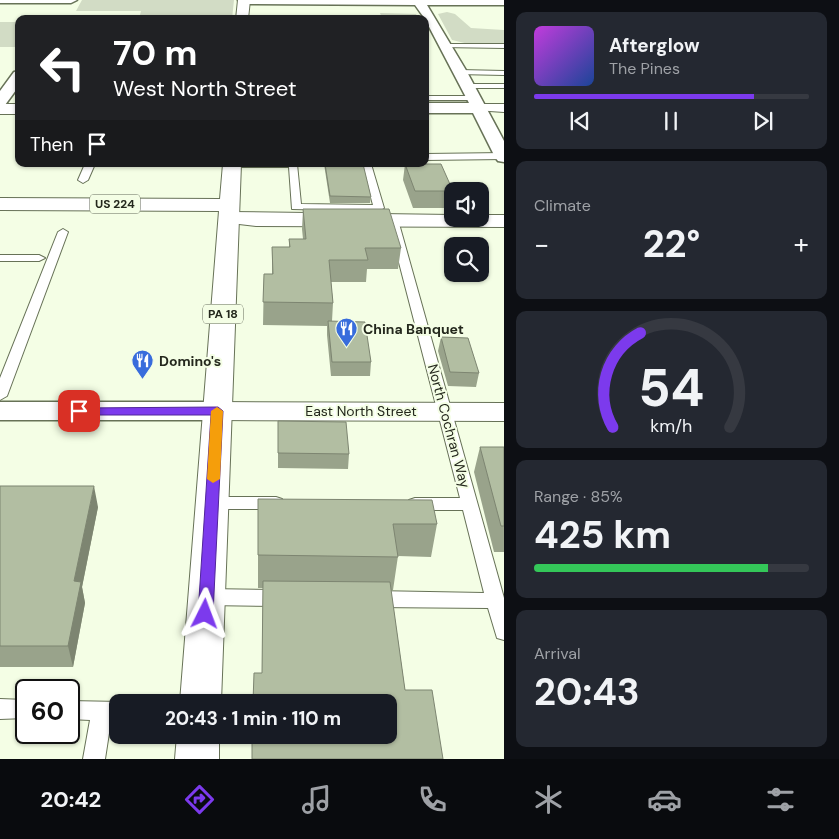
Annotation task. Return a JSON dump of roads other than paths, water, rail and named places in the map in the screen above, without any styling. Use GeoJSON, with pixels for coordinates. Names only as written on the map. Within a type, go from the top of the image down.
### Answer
{"type":"FeatureCollection","features":[{"type":"Feature","properties":{"kind":"main road"},"geometry":{"type":"LineString","coordinates":[[242,15],[244,0]]}},
{"type":"Feature","properties":{"kind":"main road"},"geometry":{"type":"LineString","coordinates":[[0,108],[15,108]]}},
{"type":"Feature","properties":{"kind":"main road","name":"PA 18"},"geometry":{"type":"LineString","coordinates":[[200,694],[232,167]]}},
{"type":"Feature","properties":{"kind":"main road","name":"US 224"},"geometry":{"type":"LineString","coordinates":[[0,204],[229,211]]}},
{"type":"Feature","properties":{"kind":"main road"},"geometry":{"type":"LineString","coordinates":[[229,211],[323,214],[385,220],[504,221]]}},
{"type":"Feature","properties":{"kind":"main road","name":"US 224"},"geometry":{"type":"LineString","coordinates":[[0,218],[229,211]]}},
{"type":"Feature","properties":{"kind":"main road","name":"East North Street"},"geometry":{"type":"LineString","coordinates":[[218,411],[504,412]]}},
{"type":"Feature","properties":{"kind":"main road"},"geometry":{"type":"LineString","coordinates":[[197,759],[198,744]]}},
{"type":"Feature","properties":{"kind":"street"},"geometry":{"type":"LineString","coordinates":[[0,0],[72,0]]}},
{"type":"Feature","properties":{"kind":"street"},"geometry":{"type":"LineString","coordinates":[[63,13],[72,0]]}},
{"type":"Feature","properties":{"kind":"street"},"geometry":{"type":"LineString","coordinates":[[244,0],[504,2]]}},
{"type":"Feature","properties":{"kind":"street"},"geometry":{"type":"LineString","coordinates":[[418,1],[426,15]]}},
{"type":"Feature","properties":{"kind":"street"},"geometry":{"type":"LineString","coordinates":[[429,21],[460,72],[502,150]]}},
{"type":"Feature","properties":{"kind":"street"},"geometry":{"type":"LineString","coordinates":[[0,102],[15,70]]}},
{"type":"Feature","properties":{"kind":"street"},"geometry":{"type":"LineString","coordinates":[[429,107],[473,97],[504,108]]}},
{"type":"Feature","properties":{"kind":"street"},"geometry":{"type":"LineString","coordinates":[[0,411],[218,411]]}},
{"type":"Feature","properties":{"kind":"lane"},"geometry":{"type":"LineString","coordinates":[[443,46],[504,46]]}},
{"type":"Feature","properties":{"kind":"lane"},"geometry":{"type":"LineString","coordinates":[[460,72],[504,72]]}},
{"type":"Feature","properties":{"kind":"lane"},"geometry":{"type":"LineString","coordinates":[[429,98],[473,97],[504,86]]}},
{"type":"Feature","properties":{"kind":"lane"},"geometry":{"type":"LineString","coordinates":[[429,157],[502,150]]}},
{"type":"Feature","properties":{"kind":"lane"},"geometry":{"type":"LineString","coordinates":[[83,180],[89,167]]}},
{"type":"Feature","properties":{"kind":"lane"},"geometry":{"type":"LineString","coordinates":[[293,167],[296,207],[323,214],[360,208],[379,208],[368,167]]}},
{"type":"Feature","properties":{"kind":"lane"},"geometry":{"type":"LineString","coordinates":[[360,208],[385,220]]}},
{"type":"Feature","properties":{"kind":"lane","name":"North Cochran Way"},"geometry":{"type":"LineString","coordinates":[[385,220],[444,411],[504,632]]}},
{"type":"Feature","properties":{"kind":"lane"},"geometry":{"type":"LineString","coordinates":[[0,396],[63,232]]}},
{"type":"Feature","properties":{"kind":"lane"},"geometry":{"type":"LineString","coordinates":[[0,258],[39,258]]}},
{"type":"Feature","properties":{"kind":"lane"},"geometry":{"type":"LineString","coordinates":[[212,503],[295,503]]}},
{"type":"Feature","properties":{"kind":"lane"},"geometry":{"type":"LineString","coordinates":[[402,504],[469,504]]}},
{"type":"Feature","properties":{"kind":"lane"},"geometry":{"type":"LineString","coordinates":[[206,597],[293,598]]}},
{"type":"Feature","properties":{"kind":"lane"},"geometry":{"type":"LineString","coordinates":[[361,599],[496,601]]}},
{"type":"Feature","properties":{"kind":"lane"},"geometry":{"type":"LineString","coordinates":[[0,709],[15,709]]}},
{"type":"Feature","properties":{"kind":"lane"},"geometry":{"type":"LineString","coordinates":[[80,710],[109,711]]}},
{"type":"Feature","properties":{"kind":"lane"},"geometry":{"type":"LineString","coordinates":[[94,759],[109,714]]}},
{"type":"Feature","properties":{"kind":"place","name":"China Banquet"},"geometry":{"type":"Point","coordinates":[347,348]}},
{"type":"Feature","properties":{"kind":"place","name":"Domino's"},"geometry":{"type":"Point","coordinates":[143,380]}}]}
